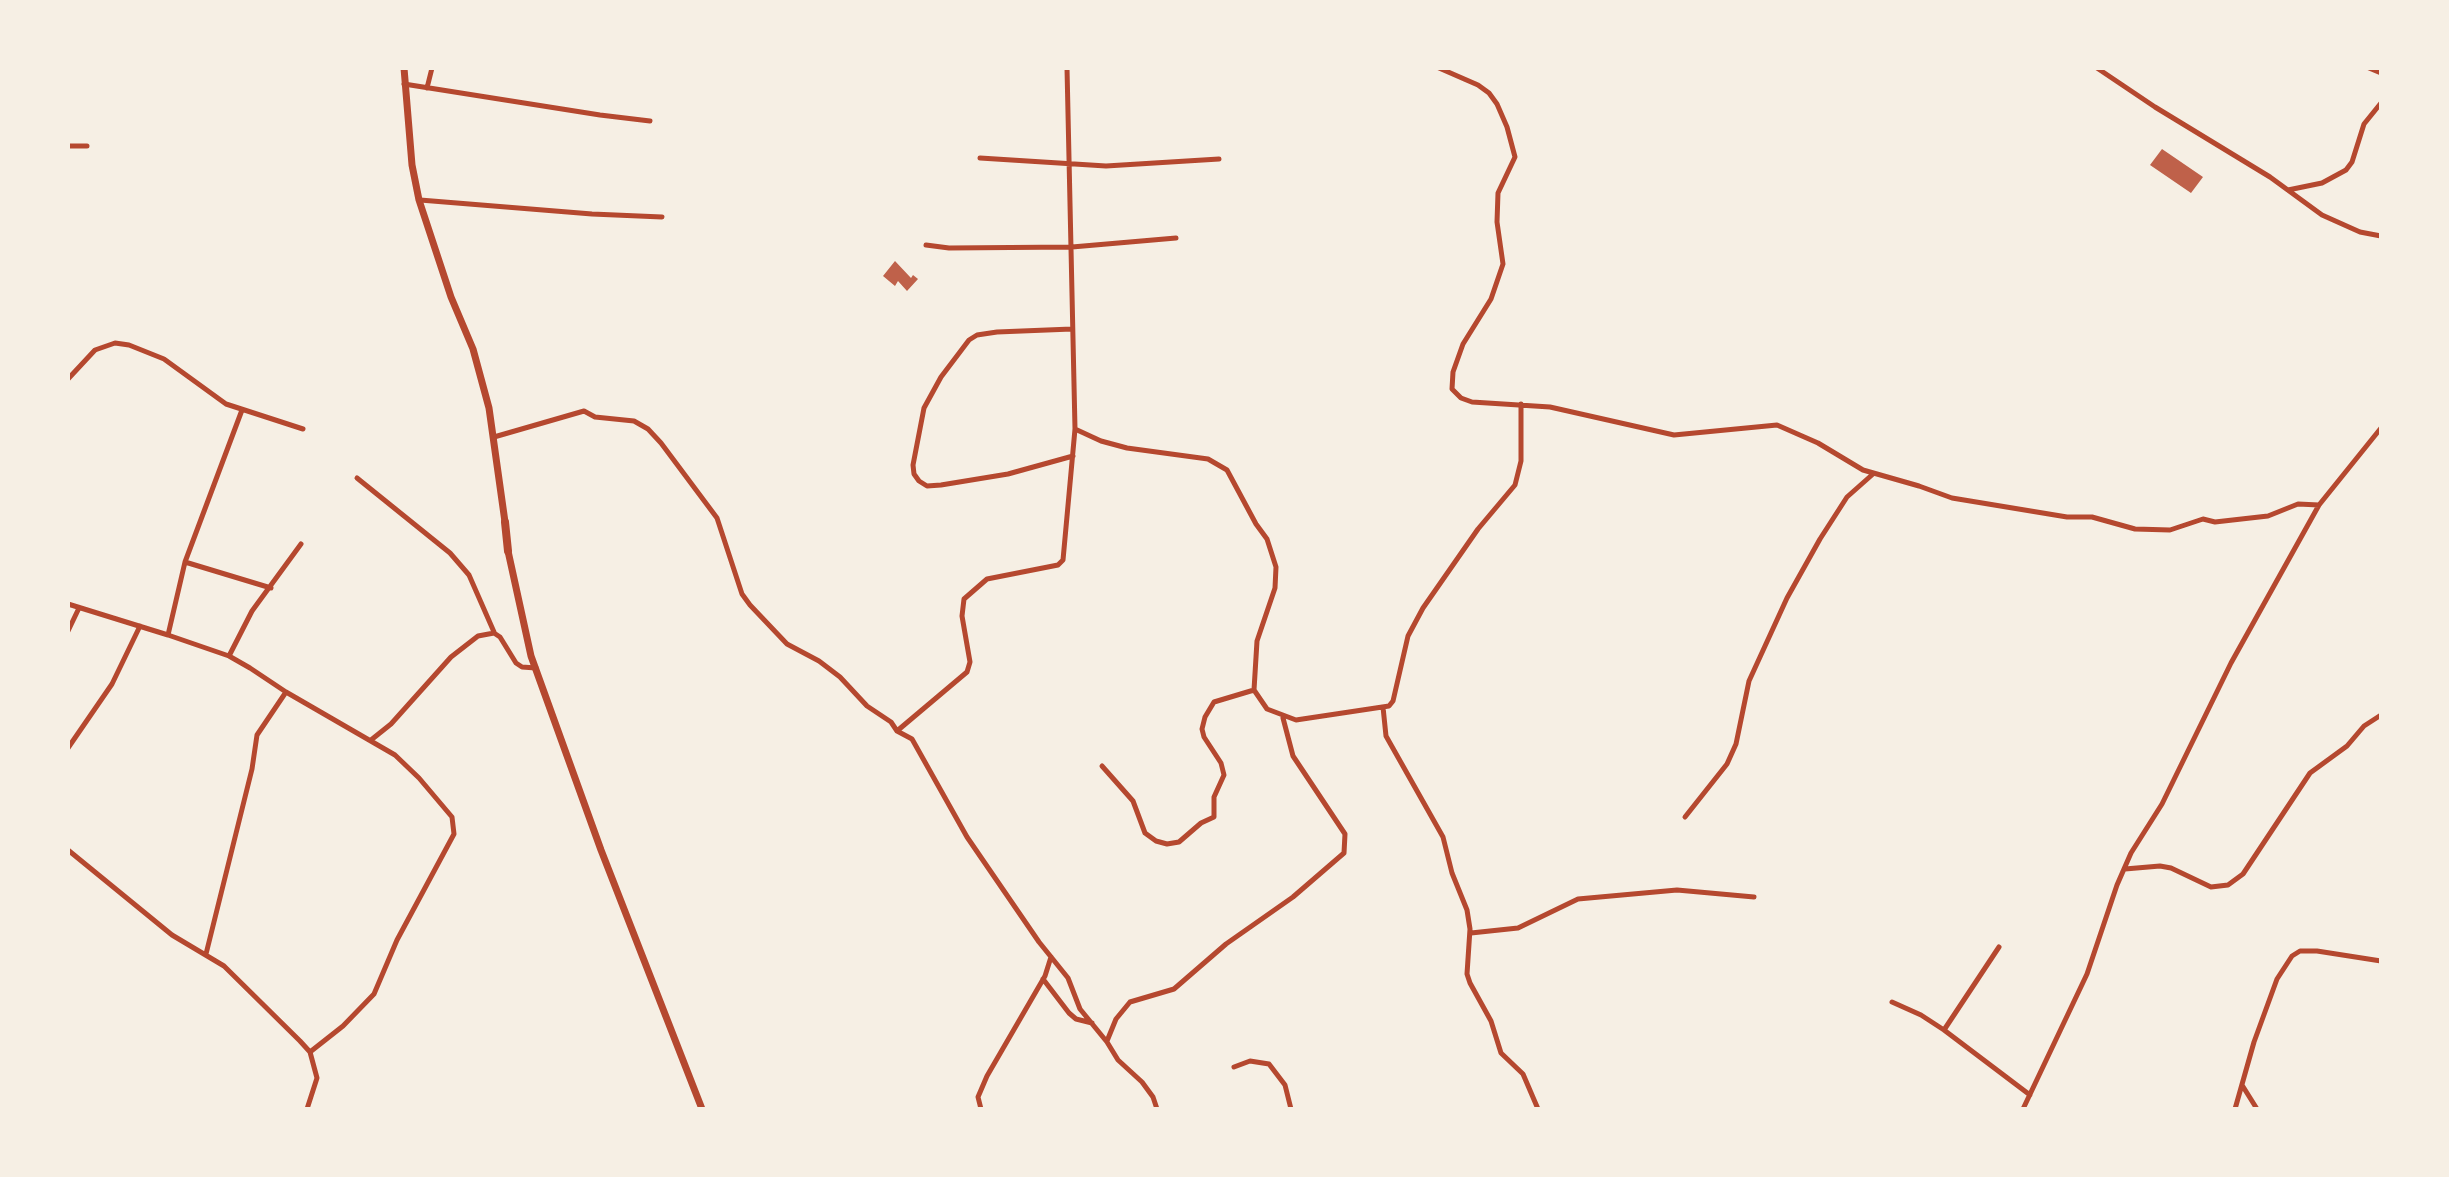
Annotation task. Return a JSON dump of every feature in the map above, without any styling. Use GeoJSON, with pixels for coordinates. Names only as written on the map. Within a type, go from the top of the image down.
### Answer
{"type":"FeatureCollection","features":[{"type":"Feature","properties":{"kind":"main road"},"geometry":{"type":"LineString","coordinates":[[404,68],[419,200],[451,297],[473,349],[489,408],[508,551],[536,668],[601,850],[702,1109]]}},
{"type":"Feature","properties":{"kind":"street"},"geometry":{"type":"LineString","coordinates":[[427,88],[432,68]]}},
{"type":"Feature","properties":{"kind":"street"},"geometry":{"type":"LineString","coordinates":[[897,731],[967,672],[970,662],[962,616],[964,599],[987,579],[1058,565],[1063,560],[1075,429],[1067,68]]}},
{"type":"Feature","properties":{"kind":"street"},"geometry":{"type":"LineString","coordinates":[[1439,68],[1489,93],[1507,127],[1515,157],[1498,193],[1497,222],[1503,264],[1491,299],[1459,352],[1452,389],[1458,397],[1472,402],[1521,404],[1575,412],[1674,435],[1777,425],[1818,443],[1852,465],[1874,474],[1978,504],[2067,517],[2092,517],[2143,530],[2170,530],[2203,519],[2215,522],[2268,516],[2298,504],[2319,505]]}},
{"type":"Feature","properties":{"kind":"street"},"geometry":{"type":"LineString","coordinates":[[2097,68],[2322,215],[2360,232],[2381,236]]}},
{"type":"Feature","properties":{"kind":"street"},"geometry":{"type":"LineString","coordinates":[[2369,68],[2381,73]]}},
{"type":"Feature","properties":{"kind":"street"},"geometry":{"type":"LineString","coordinates":[[404,84],[650,121]]}},
{"type":"Feature","properties":{"kind":"street"},"geometry":{"type":"LineString","coordinates":[[2287,190],[2322,183],[2346,170],[2352,162],[2359,133],[2381,103]]}},
{"type":"Feature","properties":{"kind":"street"},"geometry":{"type":"LineString","coordinates":[[68,146],[87,146]]}},
{"type":"Feature","properties":{"kind":"street"},"geometry":{"type":"LineString","coordinates":[[980,158],[1106,166],[1219,159]]}},
{"type":"Feature","properties":{"kind":"street"},"geometry":{"type":"LineString","coordinates":[[419,200],[662,217]]}},
{"type":"Feature","properties":{"kind":"street"},"geometry":{"type":"LineString","coordinates":[[926,245],[949,248],[1072,247],[1176,238]]}},
{"type":"Feature","properties":{"kind":"street"},"geometry":{"type":"LineString","coordinates":[[1072,329],[997,332],[977,335],[969,340],[941,377],[924,408],[913,465],[914,474],[927,486],[1008,474],[1073,456]]}},
{"type":"Feature","properties":{"kind":"street"},"geometry":{"type":"LineString","coordinates":[[68,379],[95,350],[115,343],[129,345],[164,359],[203,390],[242,410],[303,429]]}},
{"type":"Feature","properties":{"kind":"street"},"geometry":{"type":"LineString","coordinates":[[1075,429],[1127,448],[1208,459],[1227,470],[1267,539],[1276,567],[1275,588],[1257,641],[1254,690],[1267,709],[1283,718],[1307,720],[1333,713],[1389,706],[1397,693],[1408,636],[1423,608],[1478,529],[1515,485],[1521,461],[1521,404]]}},
{"type":"Feature","properties":{"kind":"street"},"geometry":{"type":"LineString","coordinates":[[168,635],[185,562],[242,410]]}},
{"type":"Feature","properties":{"kind":"street"},"geometry":{"type":"LineString","coordinates":[[494,437],[584,411],[595,417],[634,421],[648,429],[717,518],[742,594],[750,605],[787,644],[819,661],[840,677],[867,706],[891,722],[897,731],[912,739],[967,837],[1068,978],[1080,1009],[1118,1060],[1148,1090],[1157,1109]]}},
{"type":"Feature","properties":{"kind":"street"},"geometry":{"type":"LineString","coordinates":[[2023,1109],[2087,974],[2124,869],[2162,804],[2231,663],[2319,505],[2381,428]]}},
{"type":"Feature","properties":{"kind":"street"},"geometry":{"type":"LineString","coordinates":[[1685,817],[1727,764],[1738,736],[1749,681],[1794,587],[1847,497],[1874,474]]}},
{"type":"Feature","properties":{"kind":"street"},"geometry":{"type":"LineString","coordinates":[[357,478],[450,553],[469,575],[494,633],[500,637],[516,663],[522,667],[536,668]]}},
{"type":"Feature","properties":{"kind":"street"},"geometry":{"type":"LineString","coordinates":[[229,656],[252,611],[301,544]]}},
{"type":"Feature","properties":{"kind":"street"},"geometry":{"type":"LineString","coordinates":[[185,562],[271,588]]}},
{"type":"Feature","properties":{"kind":"street"},"geometry":{"type":"LineString","coordinates":[[68,604],[229,656],[395,755],[452,817],[454,834],[397,940],[374,994],[343,1026],[310,1052]]}},
{"type":"Feature","properties":{"kind":"street"},"geometry":{"type":"LineString","coordinates":[[68,631],[79,608]]}},
{"type":"Feature","properties":{"kind":"street"},"geometry":{"type":"LineString","coordinates":[[68,748],[116,676],[140,626]]}},
{"type":"Feature","properties":{"kind":"street"},"geometry":{"type":"LineString","coordinates":[[371,740],[391,724],[451,657],[478,636],[494,633]]}},
{"type":"Feature","properties":{"kind":"street"},"geometry":{"type":"LineString","coordinates":[[1102,766],[1133,801],[1145,833],[1167,844],[1179,842],[1201,823],[1214,817],[1214,797],[1224,775],[1221,763],[1204,737],[1205,717],[1214,702],[1254,690]]}},
{"type":"Feature","properties":{"kind":"street"},"geometry":{"type":"LineString","coordinates":[[206,954],[252,769],[257,735],[286,692]]}},
{"type":"Feature","properties":{"kind":"street"},"geometry":{"type":"LineString","coordinates":[[1383,707],[1384,729],[1389,744],[1443,837],[1452,873],[1467,910],[1470,933],[1467,974],[1470,983],[1491,1021],[1501,1053],[1523,1074],[1538,1109]]}},
{"type":"Feature","properties":{"kind":"street"},"geometry":{"type":"LineString","coordinates":[[2124,869],[2160,866],[2211,887],[2228,885],[2243,874],[2310,773],[2347,746],[2364,726],[2381,715]]}},
{"type":"Feature","properties":{"kind":"street"},"geometry":{"type":"LineString","coordinates":[[1107,1042],[1116,1019],[1130,1002],[1174,989],[1226,944],[1293,897],[1344,853],[1345,834],[1293,756],[1283,718]]}},
{"type":"Feature","properties":{"kind":"street"},"geometry":{"type":"LineString","coordinates":[[68,850],[172,935],[224,966],[310,1052],[317,1078],[307,1109]]}},
{"type":"Feature","properties":{"kind":"street"},"geometry":{"type":"LineString","coordinates":[[1470,933],[1518,928],[1578,899],[1677,890],[1754,897]]}},
{"type":"Feature","properties":{"kind":"street"},"geometry":{"type":"LineString","coordinates":[[1944,1030],[1999,947]]}},
{"type":"Feature","properties":{"kind":"street"},"geometry":{"type":"LineString","coordinates":[[2235,1109],[2277,979],[2292,956],[2300,951],[2317,951],[2381,961]]}},
{"type":"Feature","properties":{"kind":"street"},"geometry":{"type":"LineString","coordinates":[[981,1109],[978,1097],[987,1076],[1043,979],[1051,957]]}},
{"type":"Feature","properties":{"kind":"street"},"geometry":{"type":"LineString","coordinates":[[1043,979],[1069,1013],[1076,1019],[1093,1024]]}},
{"type":"Feature","properties":{"kind":"street"},"geometry":{"type":"LineString","coordinates":[[1892,1002],[1944,1030],[2030,1095]]}},
{"type":"Feature","properties":{"kind":"street"},"geometry":{"type":"LineString","coordinates":[[1234,1067],[1250,1061],[1269,1064],[1285,1085],[1291,1109]]}},
{"type":"Feature","properties":{"kind":"street"},"geometry":{"type":"LineString","coordinates":[[2242,1084],[2257,1109]]}},
{"type":"Feature","properties":{"kind":"building"},"geometry":{"type":"Polygon","coordinates":[[[2162,149],[2203,177],[2191,193],[2150,165],[2162,149]]]}},
{"type":"Feature","properties":{"kind":"building"},"geometry":{"type":"Polygon","coordinates":[[[895,261],[911,278],[913,275],[918,279],[907,291],[898,281],[895,286],[883,276],[895,261]]]}}]}
